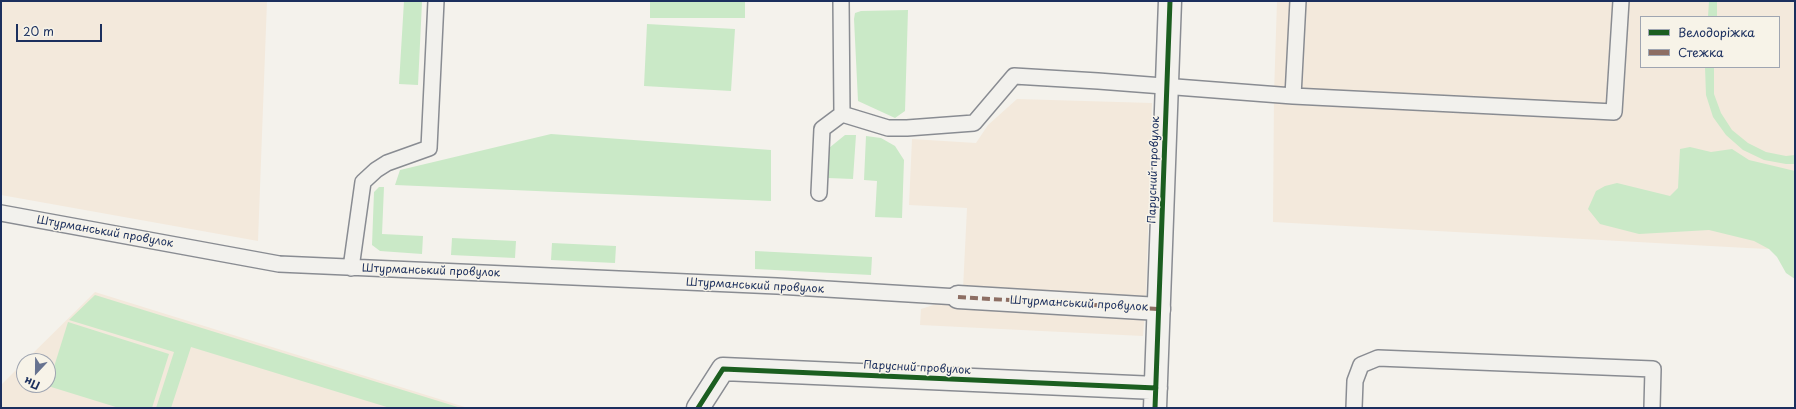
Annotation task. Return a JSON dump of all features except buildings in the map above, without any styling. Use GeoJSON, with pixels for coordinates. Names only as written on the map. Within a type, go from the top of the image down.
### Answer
{"type":"FeatureCollection","features":[{"type":"Feature","properties":{"kind":"street","name":"Парусний провулок"},"geometry":{"type":"LineString","coordinates":[[698,408],[723,369],[1156,398],[1170,1]]}},
{"type":"Feature","properties":{"kind":"street","name":"Штурманський провулок"},"geometry":{"type":"LineString","coordinates":[[958,297],[1159,309]]}},
{"type":"Feature","properties":{"kind":"lane","name":"Штурманський провулок"},"geometry":{"type":"LineString","coordinates":[[351,268],[363,182],[376,170],[388,163],[429,148],[436,1]]}},
{"type":"Feature","properties":{"kind":"lane"},"geometry":{"type":"LineString","coordinates":[[841,1],[842,114]]}},
{"type":"Feature","properties":{"kind":"lane"},"geometry":{"type":"LineString","coordinates":[[1293,96],[1298,1]]}},
{"type":"Feature","properties":{"kind":"lane"},"geometry":{"type":"LineString","coordinates":[[842,114],[888,128],[974,123],[1014,76],[1293,96],[1614,112],[1621,1]]}},
{"type":"Feature","properties":{"kind":"lane"},"geometry":{"type":"LineString","coordinates":[[819,193],[822,129],[842,114]]}},
{"type":"Feature","properties":{"kind":"lane","name":"Штурманський провулок"},"geometry":{"type":"LineString","coordinates":[[1,213],[279,264],[763,286],[958,297]]}},
{"type":"Feature","properties":{"kind":"lane"},"geometry":{"type":"LineString","coordinates":[[1354,408],[1355,381],[1362,365],[1378,358],[1653,369],[1652,408]]}},
{"type":"Feature","properties":{"kind":"shaded area"},"geometry":{"type":"Polygon","coordinates":[[[1,1],[267,1],[258,241],[1,195],[1,1]]]}},
{"type":"Feature","properties":{"kind":"shaded area"},"geometry":{"type":"Polygon","coordinates":[[[1277,1],[1795,1],[1795,245],[1769,249],[1273,222],[1274,94],[1277,1]]]}},
{"type":"Feature","properties":{"kind":"shaded area"},"geometry":{"type":"Polygon","coordinates":[[[1017,99],[1152,103],[1146,298],[1143,336],[920,325],[921,309],[958,297],[963,289],[967,208],[909,205],[912,139],[976,143],[988,125],[1017,99]]]}},
{"type":"Feature","properties":{"kind":"shaded area"},"geometry":{"type":"Polygon","coordinates":[[[95,292],[468,408],[1,408],[1,385],[16,370],[16,393],[56,393],[56,353],[33,353],[95,292]]]}},
{"type":"Feature","properties":{"kind":"green space"},"geometry":{"type":"Polygon","coordinates":[[[404,1],[422,2],[418,85],[399,84],[404,1]]]}},
{"type":"Feature","properties":{"kind":"green space"},"geometry":{"type":"Polygon","coordinates":[[[650,1],[745,1],[745,18],[650,18],[650,1]]]}},
{"type":"Feature","properties":{"kind":"green space"},"geometry":{"type":"Polygon","coordinates":[[[1709,1],[1717,1],[1717,16],[1708,16],[1709,1]]]}},
{"type":"Feature","properties":{"kind":"green space"},"geometry":{"type":"Polygon","coordinates":[[[908,10],[905,111],[895,118],[858,101],[854,19],[855,13],[861,11],[908,10]]]}},
{"type":"Feature","properties":{"kind":"green space"},"geometry":{"type":"Polygon","coordinates":[[[647,24],[735,29],[731,91],[644,86],[647,24]]]}},
{"type":"Feature","properties":{"kind":"green space"},"geometry":{"type":"Polygon","coordinates":[[[1705,68],[1714,68],[1714,94],[1721,113],[1732,130],[1748,143],[1766,152],[1786,156],[1795,155],[1795,164],[1764,160],[1743,150],[1726,135],[1713,117],[1706,95],[1705,68]]]}},
{"type":"Feature","properties":{"kind":"green space"},"geometry":{"type":"Polygon","coordinates":[[[551,134],[771,150],[771,201],[395,185],[400,170],[551,134]]]}},
{"type":"Feature","properties":{"kind":"green space"},"geometry":{"type":"Polygon","coordinates":[[[845,135],[856,135],[853,179],[828,178],[829,148],[845,135]]]}},
{"type":"Feature","properties":{"kind":"green space"},"geometry":{"type":"Polygon","coordinates":[[[866,136],[881,138],[895,146],[904,160],[902,218],[875,217],[877,181],[864,180],[866,136]]]}},
{"type":"Feature","properties":{"kind":"green space"},"geometry":{"type":"Polygon","coordinates":[[[1690,147],[1711,152],[1732,149],[1749,160],[1795,171],[1795,279],[1786,273],[1777,257],[1769,249],[1754,241],[1709,230],[1639,234],[1600,224],[1588,209],[1596,191],[1605,186],[1617,183],[1670,196],[1678,188],[1680,149],[1690,147]]]}},
{"type":"Feature","properties":{"kind":"green space"},"geometry":{"type":"Polygon","coordinates":[[[379,187],[384,187],[382,234],[423,236],[422,254],[380,251],[372,245],[374,192],[379,187]]]}},
{"type":"Feature","properties":{"kind":"green space"},"geometry":{"type":"Polygon","coordinates":[[[452,238],[516,241],[515,258],[451,255],[452,238]]]}},
{"type":"Feature","properties":{"kind":"green space"},"geometry":{"type":"Polygon","coordinates":[[[552,243],[616,246],[615,263],[551,260],[552,243]]]}},
{"type":"Feature","properties":{"kind":"green space"},"geometry":{"type":"Polygon","coordinates":[[[755,251],[872,257],[871,275],[755,269],[755,251]]]}},
{"type":"Feature","properties":{"kind":"green space"},"geometry":{"type":"Polygon","coordinates":[[[95,295],[461,408],[390,408],[191,347],[171,408],[156,408],[174,352],[69,320],[95,295]]]}},
{"type":"Feature","properties":{"kind":"green space"},"geometry":{"type":"Polygon","coordinates":[[[68,322],[169,354],[152,408],[119,408],[56,388],[56,360],[68,322]]]}},
{"type":"Feature","properties":{"kind":"marked path"},"geometry":{"type":"LineString","coordinates":[[958,297],[1159,309]]}},
{"type":"Feature","properties":{"kind":"cycle path"},"geometry":{"type":"LineString","coordinates":[[1155,408],[1170,1]]}},
{"type":"Feature","properties":{"kind":"cycle path"},"geometry":{"type":"LineString","coordinates":[[698,408],[723,369],[1156,388]]}}]}
